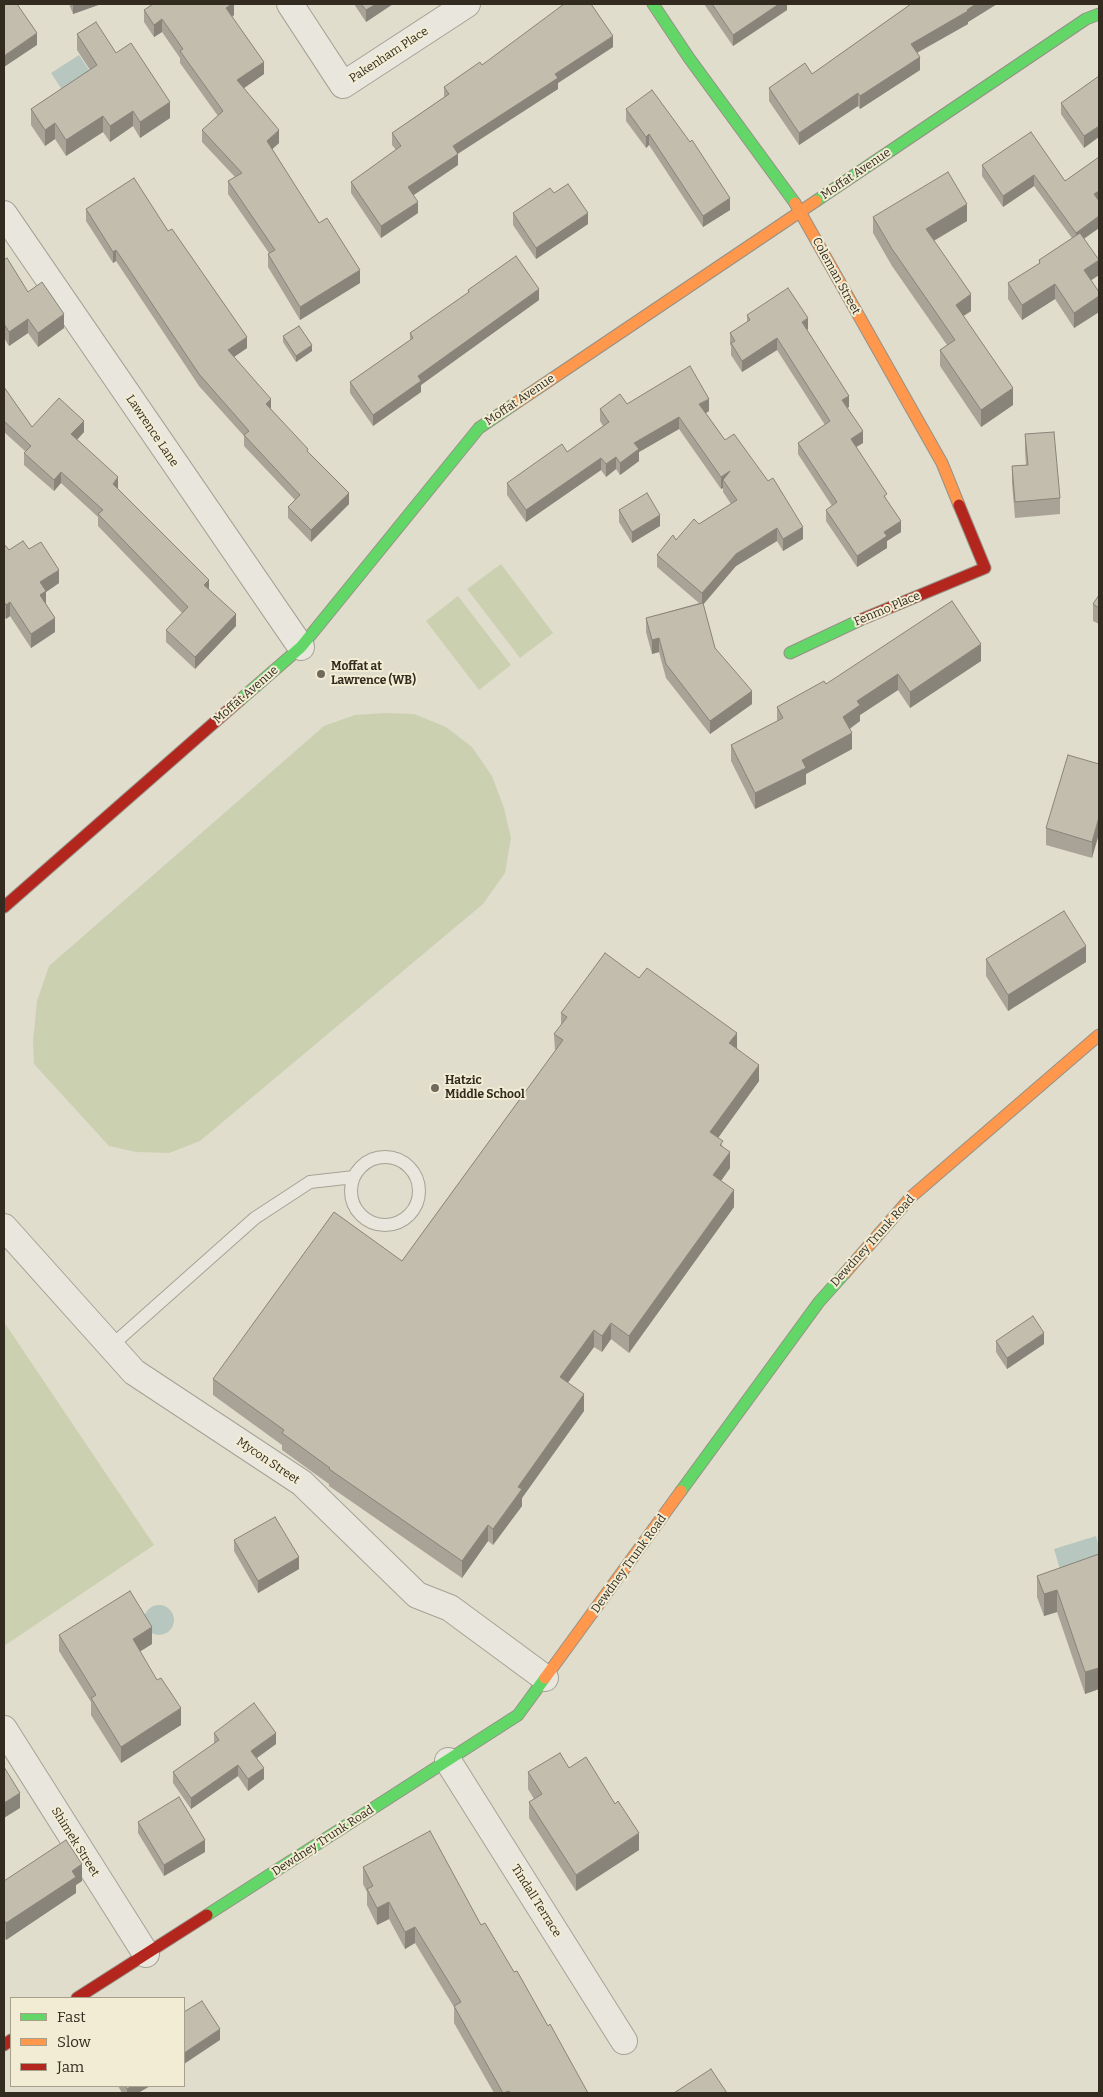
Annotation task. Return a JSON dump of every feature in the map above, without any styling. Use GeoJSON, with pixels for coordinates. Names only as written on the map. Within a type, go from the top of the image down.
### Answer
{"type":"FeatureCollection","features":[{"type":"Feature","properties":{"kind":"street","name":"Pakenham Place"},"geometry":{"type":"LineString","coordinates":[[290,4],[343,85],[467,4]]}},
{"type":"Feature","properties":{"kind":"street","name":"Coleman Street"},"geometry":{"type":"LineString","coordinates":[[653,4],[689,58],[801,211],[877,351],[942,464],[985,568]]}},
{"type":"Feature","properties":{"kind":"street","name":"Moffat Avenue"},"geometry":{"type":"LineString","coordinates":[[4,907],[300,647],[479,428],[1086,19],[1099,14]]}},
{"type":"Feature","properties":{"kind":"street","name":"Lawrence Lane"},"geometry":{"type":"LineString","coordinates":[[4,214],[300,647]]}},
{"type":"Feature","properties":{"kind":"street","name":"Fenmo Place"},"geometry":{"type":"LineString","coordinates":[[790,653],[858,620],[985,568]]}},
{"type":"Feature","properties":{"kind":"street","name":"Dewdney Trunk Road"},"geometry":{"type":"LineString","coordinates":[[79,1997],[518,1715],[818,1302],[911,1197],[1099,1035]]}},
{"type":"Feature","properties":{"kind":"street","name":"Mycon Street"},"geometry":{"type":"LineString","coordinates":[[4,1227],[134,1372],[302,1483],[417,1595],[450,1608],[546,1678]]}},
{"type":"Feature","properties":{"kind":"street","name":"Shimek Street"},"geometry":{"type":"LineString","coordinates":[[4,1729],[146,1954]]}},
{"type":"Feature","properties":{"kind":"street","name":"Tindall Terrace"},"geometry":{"type":"LineString","coordinates":[[448,1761],[624,2041]]}},
{"type":"Feature","properties":{"kind":"lane"},"geometry":{"type":"LineString","coordinates":[[111,1346],[255,1218],[310,1182],[354,1176],[360,1167],[370,1160],[392,1157],[407,1165],[418,1178],[420,1189],[419,1201],[414,1211],[401,1222],[384,1226],[373,1224],[363,1218],[356,1209],[351,1193],[354,1176]]}},
{"type":"Feature","properties":{"kind":"green space"},"geometry":{"type":"Polygon","coordinates":[[[501,564],[553,633],[520,658],[467,589],[501,564]]]}},
{"type":"Feature","properties":{"kind":"green space"},"geometry":{"type":"Polygon","coordinates":[[[458,596],[511,665],[479,690],[426,621],[458,596]]]}},
{"type":"Feature","properties":{"kind":"green space"},"geometry":{"type":"Polygon","coordinates":[[[414,714],[446,727],[472,747],[492,776],[504,808],[511,838],[505,873],[483,904],[200,1141],[169,1153],[136,1152],[109,1146],[34,1064],[33,1041],[37,1001],[49,966],[324,726],[355,715],[414,714]]]}},
{"type":"Feature","properties":{"kind":"green space"},"geometry":{"type":"Polygon","coordinates":[[[4,1322],[154,1545],[4,1646],[4,1322]]]}},
{"type":"Feature","properties":{"kind":"shaded area"},"geometry":{"type":"Polygon","coordinates":[[[79,55],[91,73],[63,91],[51,73],[79,55]]]}},
{"type":"Feature","properties":{"kind":"shaded area"},"geometry":{"type":"Polygon","coordinates":[[[1096,1536],[1099,1547],[1099,1565],[1062,1576],[1054,1549],[1096,1536]]]}},
{"type":"Feature","properties":{"kind":"shaded area"},"geometry":{"type":"Polygon","coordinates":[[[159,1605],[169,1610],[174,1620],[169,1630],[159,1635],[149,1630],[144,1620],[149,1610],[159,1605]]]}},
{"type":"Feature","properties":{"kind":"building"},"geometry":{"type":"Polygon","coordinates":[[[4,4],[17,4],[37,33],[4,56],[4,4]]]}},
{"type":"Feature","properties":{"kind":"building"},"geometry":{"type":"Polygon","coordinates":[[[153,4],[232,4],[226,8],[264,62],[237,80],[279,130],[267,141],[319,223],[327,218],[360,270],[300,307],[268,254],[275,250],[228,181],[242,173],[202,130],[223,111],[180,51],[183,49],[162,19],[154,25],[144,10],[153,4]]]}},
{"type":"Feature","properties":{"kind":"building"},"geometry":{"type":"Polygon","coordinates":[[[361,4],[376,4],[366,10],[361,4]]]}},
{"type":"Feature","properties":{"kind":"building"},"geometry":{"type":"Polygon","coordinates":[[[564,4],[591,4],[613,36],[555,74],[558,78],[453,146],[458,154],[408,187],[418,202],[381,226],[351,182],[401,146],[392,133],[449,94],[444,87],[480,62],[482,65],[564,4]]]}},
{"type":"Feature","properties":{"kind":"building"},"geometry":{"type":"Polygon","coordinates":[[[712,4],[779,4],[733,35],[712,4]]]}},
{"type":"Feature","properties":{"kind":"building"},"geometry":{"type":"Polygon","coordinates":[[[911,4],[976,4],[968,11],[911,44],[920,57],[860,96],[858,93],[799,133],[769,88],[805,63],[812,74],[911,4]]]}},
{"type":"Feature","properties":{"kind":"building"},"geometry":{"type":"Polygon","coordinates":[[[96,22],[116,53],[131,43],[170,102],[140,122],[133,111],[110,126],[103,116],[66,140],[55,123],[45,130],[31,109],[97,65],[77,34],[96,22]]]}},
{"type":"Feature","properties":{"kind":"building"},"geometry":{"type":"Polygon","coordinates":[[[1099,76],[1099,126],[1084,136],[1061,103],[1099,76]]]}},
{"type":"Feature","properties":{"kind":"building"},"geometry":{"type":"Polygon","coordinates":[[[652,90],[690,142],[692,140],[730,198],[703,216],[649,134],[646,137],[626,109],[652,90]]]}},
{"type":"Feature","properties":{"kind":"building"},"geometry":{"type":"Polygon","coordinates":[[[1031,132],[1065,181],[1099,157],[1099,191],[1094,194],[1099,201],[1099,216],[1076,233],[1034,175],[1003,196],[982,165],[1031,132]]]}},
{"type":"Feature","properties":{"kind":"building"},"geometry":{"type":"Polygon","coordinates":[[[948,172],[967,204],[926,229],[971,294],[956,305],[1013,388],[981,410],[940,350],[955,340],[892,249],[873,217],[948,172]]]}},
{"type":"Feature","properties":{"kind":"building"},"geometry":{"type":"Polygon","coordinates":[[[134,178],[168,231],[172,229],[247,337],[228,350],[271,399],[266,404],[308,449],[307,451],[349,493],[311,530],[288,507],[300,495],[244,435],[249,431],[199,374],[116,250],[113,252],[86,209],[134,178]]]}},
{"type":"Feature","properties":{"kind":"building"},"geometry":{"type":"Polygon","coordinates":[[[568,184],[588,213],[536,248],[513,213],[550,188],[554,193],[568,184]]]}},
{"type":"Feature","properties":{"kind":"building"},"geometry":{"type":"Polygon","coordinates":[[[1080,233],[1099,260],[1084,270],[1099,292],[1099,296],[1074,313],[1055,284],[1022,305],[1008,283],[1040,263],[1039,260],[1080,233]]]}},
{"type":"Feature","properties":{"kind":"building"},"geometry":{"type":"Polygon","coordinates":[[[516,256],[539,289],[418,376],[421,381],[373,415],[350,382],[413,338],[410,333],[469,292],[468,290],[516,256]]]}},
{"type":"Feature","properties":{"kind":"building"},"geometry":{"type":"Polygon","coordinates":[[[7,258],[28,292],[42,282],[64,314],[38,333],[28,319],[9,332],[4,324],[4,260],[7,258]]]}},
{"type":"Feature","properties":{"kind":"building"},"geometry":{"type":"Polygon","coordinates":[[[788,288],[808,318],[802,322],[849,396],[842,400],[863,431],[851,439],[887,494],[884,496],[901,521],[884,532],[887,536],[857,556],[826,510],[837,502],[798,443],[830,421],[777,338],[742,361],[731,343],[735,341],[730,333],[750,320],[747,315],[788,288]]]}},
{"type":"Feature","properties":{"kind":"building"},"geometry":{"type":"Polygon","coordinates":[[[299,326],[312,345],[296,356],[283,336],[299,326]]]}},
{"type":"Feature","properties":{"kind":"building"},"geometry":{"type":"Polygon","coordinates":[[[690,366],[709,399],[699,404],[725,440],[734,434],[768,481],[773,478],[803,527],[783,539],[777,528],[736,554],[702,593],[657,555],[673,535],[676,540],[694,519],[699,524],[737,500],[723,480],[730,471],[721,477],[679,417],[634,443],[639,449],[620,463],[616,457],[606,464],[601,458],[526,510],[507,483],[562,444],[567,452],[609,422],[600,409],[620,394],[627,404],[690,366]]]}},
{"type":"Feature","properties":{"kind":"building"},"geometry":{"type":"Polygon","coordinates":[[[4,387],[32,427],[59,398],[84,421],[71,434],[118,477],[113,484],[209,580],[204,585],[236,614],[195,657],[166,630],[188,607],[98,514],[103,510],[61,472],[54,480],[24,453],[31,446],[4,421],[4,387]]]}},
{"type":"Feature","properties":{"kind":"building"},"geometry":{"type":"Polygon","coordinates":[[[1054,432],[1060,498],[1015,502],[1012,466],[1028,465],[1025,434],[1054,432]]]}},
{"type":"Feature","properties":{"kind":"building"},"geometry":{"type":"Polygon","coordinates":[[[647,493],[660,515],[632,532],[619,510],[647,493]]]}},
{"type":"Feature","properties":{"kind":"building"},"geometry":{"type":"Polygon","coordinates":[[[23,541],[29,549],[41,542],[59,570],[40,582],[46,591],[40,595],[55,618],[31,634],[10,602],[6,605],[4,602],[4,544],[9,550],[23,541]]]}},
{"type":"Feature","properties":{"kind":"building"},"geometry":{"type":"Polygon","coordinates":[[[1099,595],[1099,608],[1093,604],[1099,595]]]}},
{"type":"Feature","properties":{"kind":"building"},"geometry":{"type":"Polygon","coordinates":[[[952,601],[981,644],[910,692],[898,674],[857,701],[860,705],[843,717],[852,733],[802,760],[806,768],[755,793],[731,745],[783,718],[777,707],[824,681],[826,684],[952,601]]]}},
{"type":"Feature","properties":{"kind":"building"},"geometry":{"type":"Polygon","coordinates":[[[703,603],[715,648],[752,691],[710,721],[666,664],[659,638],[652,640],[646,618],[703,603]]]}},
{"type":"Feature","properties":{"kind":"building"},"geometry":{"type":"Polygon","coordinates":[[[1068,755],[1099,764],[1099,817],[1092,842],[1046,828],[1068,755]]]}},
{"type":"Feature","properties":{"kind":"building"},"geometry":{"type":"Polygon","coordinates":[[[1064,911],[1086,946],[1008,995],[986,959],[1064,911]]]}},
{"type":"Feature","properties":{"kind":"building"},"geometry":{"type":"Polygon","coordinates":[[[605,953],[639,978],[647,968],[737,1033],[729,1043],[759,1065],[710,1132],[723,1141],[720,1145],[730,1152],[713,1175],[734,1190],[629,1336],[611,1323],[602,1336],[594,1330],[560,1377],[584,1394],[518,1487],[522,1489],[493,1529],[488,1525],[462,1561],[329,1469],[282,1433],[284,1430],[213,1379],[334,1212],[402,1261],[563,1040],[554,1034],[567,1017],[561,1013],[605,953]]]}},
{"type":"Feature","properties":{"kind":"building"},"geometry":{"type":"Polygon","coordinates":[[[1033,1316],[1044,1333],[1007,1358],[996,1341],[1033,1316]]]}},
{"type":"Feature","properties":{"kind":"building"},"geometry":{"type":"Polygon","coordinates":[[[275,1517],[299,1557],[258,1581],[234,1540],[275,1517]]]}},
{"type":"Feature","properties":{"kind":"building"},"geometry":{"type":"Polygon","coordinates":[[[1099,1554],[1099,1668],[1085,1672],[1057,1590],[1044,1594],[1037,1576],[1099,1554]]]}},
{"type":"Feature","properties":{"kind":"building"},"geometry":{"type":"Polygon","coordinates":[[[130,1591],[152,1627],[133,1639],[157,1680],[161,1678],[181,1708],[121,1747],[91,1698],[96,1695],[59,1635],[130,1591]]]}},
{"type":"Feature","properties":{"kind":"building"},"geometry":{"type":"Polygon","coordinates":[[[254,1703],[276,1733],[251,1751],[264,1768],[248,1779],[238,1765],[191,1798],[173,1772],[219,1740],[214,1733],[254,1703]]]}},
{"type":"Feature","properties":{"kind":"building"},"geometry":{"type":"Polygon","coordinates":[[[560,1753],[569,1768],[586,1757],[615,1804],[618,1801],[639,1833],[576,1875],[529,1802],[542,1794],[528,1772],[560,1753]]]}},
{"type":"Feature","properties":{"kind":"building"},"geometry":{"type":"Polygon","coordinates":[[[4,1767],[20,1793],[4,1803],[4,1767]]]}},
{"type":"Feature","properties":{"kind":"building"},"geometry":{"type":"Polygon","coordinates":[[[179,1797],[205,1840],[164,1865],[138,1822],[179,1797]]]}},
{"type":"Feature","properties":{"kind":"building"},"geometry":{"type":"Polygon","coordinates":[[[430,1831],[481,1925],[485,1923],[514,1972],[517,1971],[548,2026],[550,2024],[588,2093],[510,2093],[509,2091],[503,2093],[454,2006],[461,2002],[415,1927],[405,1932],[389,1902],[377,1908],[367,1889],[373,1886],[363,1867],[430,1831]]]}},
{"type":"Feature","properties":{"kind":"building"},"geometry":{"type":"Polygon","coordinates":[[[66,1840],[82,1864],[72,1871],[76,1877],[6,1923],[4,1920],[4,1881],[66,1840]]]}},
{"type":"Feature","properties":{"kind":"building"},"geometry":{"type":"Polygon","coordinates":[[[202,2001],[220,2029],[185,2052],[185,2011],[202,2001]]]}},
{"type":"Feature","properties":{"kind":"building"},"geometry":{"type":"Polygon","coordinates":[[[711,2069],[727,2093],[674,2093],[711,2069]]]}},
{"type":"Feature","properties":{"kind":"traffic: fast"},"geometry":{"type":"LineString","coordinates":[[653,4],[689,58],[795,203]]}},
{"type":"Feature","properties":{"kind":"traffic: fast"},"geometry":{"type":"LineString","coordinates":[[816,201],[1086,19],[1099,14]]}},
{"type":"Feature","properties":{"kind":"traffic: fast"},"geometry":{"type":"LineString","coordinates":[[240,700],[301,647],[479,428],[513,405]]}},
{"type":"Feature","properties":{"kind":"traffic: fast"},"geometry":{"type":"LineString","coordinates":[[790,653],[860,620]]}},
{"type":"Feature","properties":{"kind":"traffic: fast"},"geometry":{"type":"LineString","coordinates":[[681,1491],[819,1302],[845,1273]]}},
{"type":"Feature","properties":{"kind":"traffic: fast"},"geometry":{"type":"LineString","coordinates":[[207,1915],[518,1715],[545,1678]]}},
{"type":"Feature","properties":{"kind":"traffic: slow"},"geometry":{"type":"LineString","coordinates":[[513,405],[816,201]]}},
{"type":"Feature","properties":{"kind":"traffic: slow"},"geometry":{"type":"LineString","coordinates":[[795,203],[942,463],[959,505]]}},
{"type":"Feature","properties":{"kind":"traffic: slow"},"geometry":{"type":"LineString","coordinates":[[845,1273],[911,1197],[1099,1035]]}},
{"type":"Feature","properties":{"kind":"traffic: slow"},"geometry":{"type":"LineString","coordinates":[[545,1678],[681,1491]]}},
{"type":"Feature","properties":{"kind":"traffic: jam"},"geometry":{"type":"LineString","coordinates":[[860,620],[985,568],[959,505]]}},
{"type":"Feature","properties":{"kind":"traffic: jam"},"geometry":{"type":"LineString","coordinates":[[4,907],[240,700]]}},
{"type":"Feature","properties":{"kind":"traffic: jam"},"geometry":{"type":"LineString","coordinates":[[79,1997],[207,1915]]}},
{"type":"Feature","properties":{"kind":"traffic: jam"},"geometry":{"type":"LineString","coordinates":[[4,2045],[10,2041]]}},
{"type":"Feature","properties":{"kind":"place","name":"Moffat at Lawrence (WB)"},"geometry":{"type":"Point","coordinates":[321,674]}},
{"type":"Feature","properties":{"kind":"place","name":"Hatzic Middle School"},"geometry":{"type":"Point","coordinates":[435,1088]}}]}
